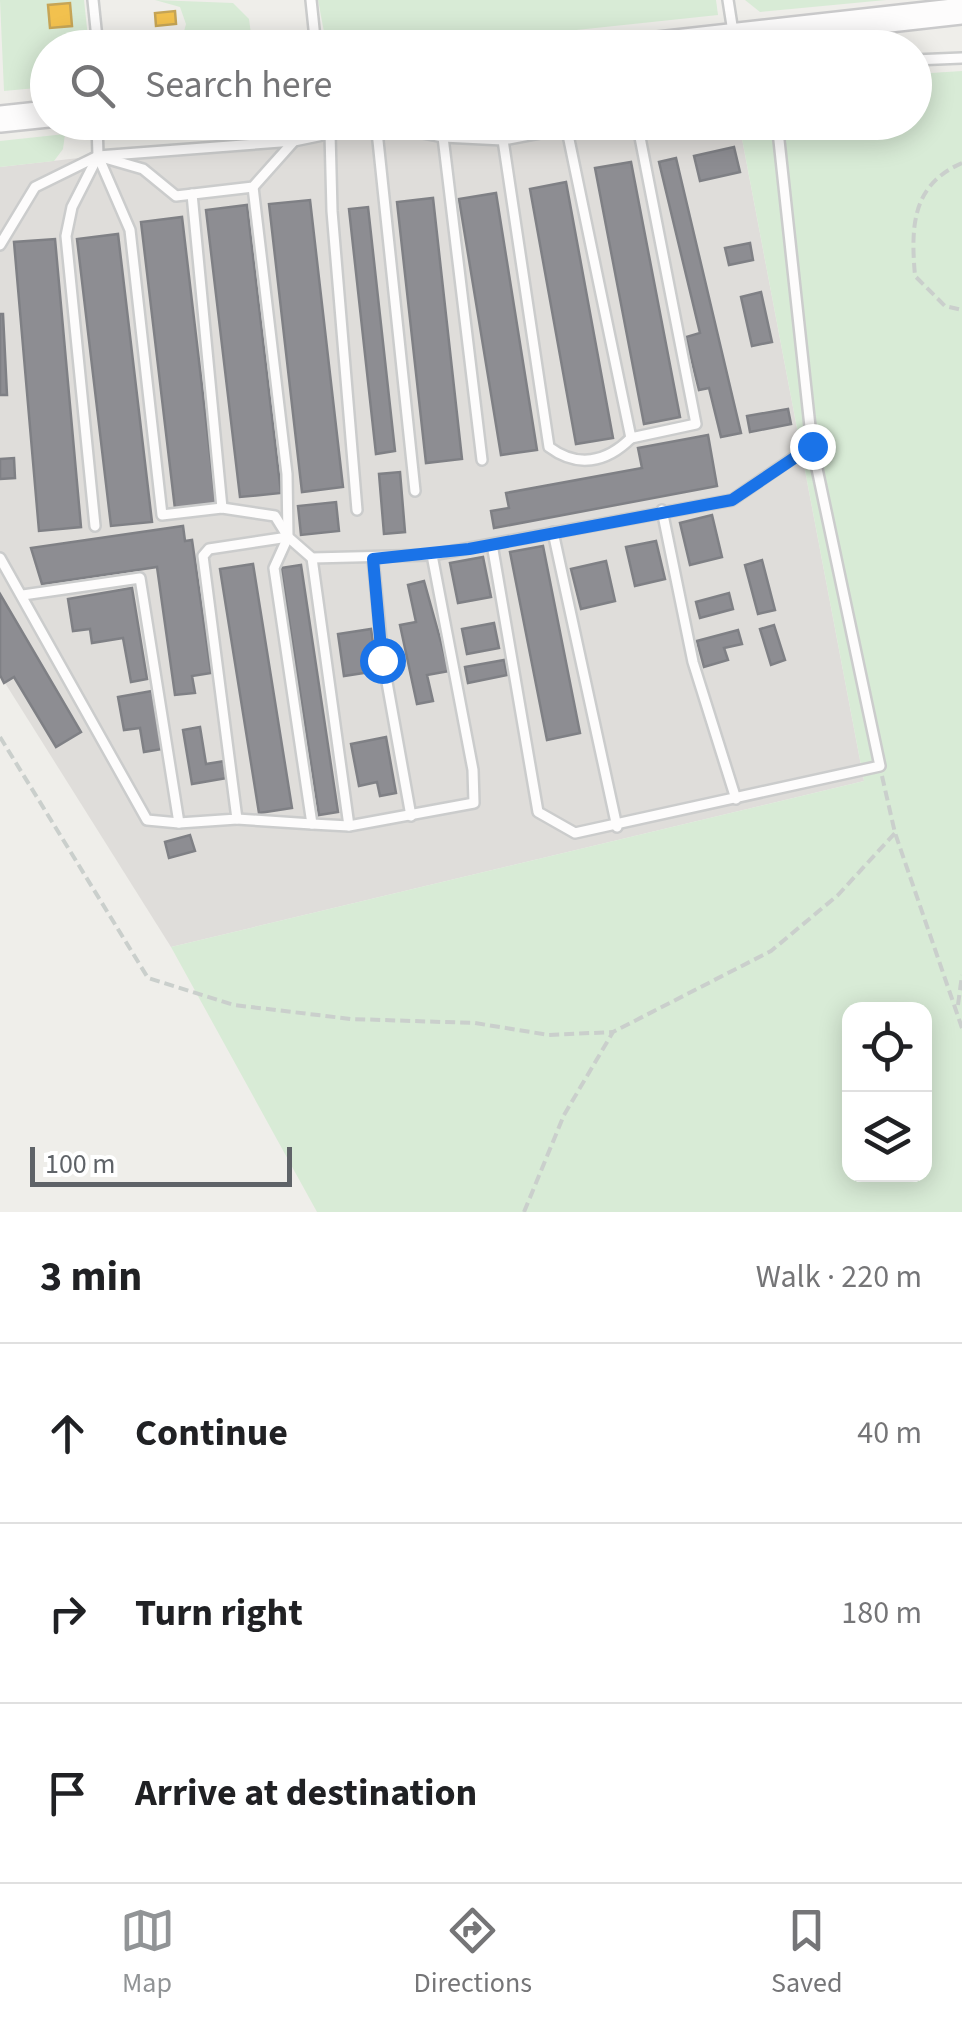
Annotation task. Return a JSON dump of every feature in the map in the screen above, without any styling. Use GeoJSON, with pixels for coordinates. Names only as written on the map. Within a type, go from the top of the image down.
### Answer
{"type":"FeatureCollection","features":[{"type":"Feature","properties":{"kind":"street"},"geometry":{"type":"LineString","coordinates":[[788,30],[962,11]]}},
{"type":"Feature","properties":{"kind":"street"},"geometry":{"type":"LineString","coordinates":[[0,119],[30,116]]}},
{"type":"Feature","properties":{"kind":"lane"},"geometry":{"type":"LineString","coordinates":[[93,0],[96,30]]}},
{"type":"Feature","properties":{"kind":"lane"},"geometry":{"type":"LineString","coordinates":[[311,0],[314,30]]}},
{"type":"Feature","properties":{"kind":"lane"},"geometry":{"type":"LineString","coordinates":[[728,0],[732,30]]}},
{"type":"Feature","properties":{"kind":"lane"},"geometry":{"type":"LineString","coordinates":[[932,59],[962,58]]}},
{"type":"Feature","properties":{"kind":"lane"},"geometry":{"type":"LineString","coordinates":[[97,140],[98,156],[130,230],[162,514],[222,508],[275,516],[288,537],[312,558],[373,559],[432,554],[732,500],[812,446]]}},
{"type":"Feature","properties":{"kind":"lane"},"geometry":{"type":"LineString","coordinates":[[0,246],[35,188],[98,156],[298,140]]}},
{"type":"Feature","properties":{"kind":"lane"},"geometry":{"type":"LineString","coordinates":[[330,140],[332,211],[357,510]]}},
{"type":"Feature","properties":{"kind":"lane"},"geometry":{"type":"LineString","coordinates":[[378,140],[415,492]]}},
{"type":"Feature","properties":{"kind":"lane"},"geometry":{"type":"LineString","coordinates":[[443,140],[482,460]]}},
{"type":"Feature","properties":{"kind":"lane"},"geometry":{"type":"LineString","coordinates":[[503,140],[549,447],[564,458],[582,461],[604,459],[631,438],[696,424],[641,140]]}},
{"type":"Feature","properties":{"kind":"lane"},"geometry":{"type":"LineString","coordinates":[[569,140],[631,438]]}},
{"type":"Feature","properties":{"kind":"lane"},"geometry":{"type":"LineString","coordinates":[[492,544],[538,812],[575,833],[617,827],[880,766],[812,446],[779,140]]}},
{"type":"Feature","properties":{"kind":"lane"},"geometry":{"type":"LineString","coordinates":[[98,156],[143,169],[176,196],[252,187],[294,141]]}},
{"type":"Feature","properties":{"kind":"lane"},"geometry":{"type":"LineString","coordinates":[[94,526],[66,236],[72,207],[98,156]]}},
{"type":"Feature","properties":{"kind":"lane"},"geometry":{"type":"LineString","coordinates":[[252,187],[288,474],[288,537],[274,568],[312,824]]}},
{"type":"Feature","properties":{"kind":"lane"},"geometry":{"type":"LineString","coordinates":[[192,194],[222,508]]}},
{"type":"Feature","properties":{"kind":"lane"},"geometry":{"type":"LineString","coordinates":[[662,510],[693,662],[736,800]]}},
{"type":"Feature","properties":{"kind":"lane"},"geometry":{"type":"LineString","coordinates":[[553,532],[617,827]]}},
{"type":"Feature","properties":{"kind":"lane"},"geometry":{"type":"LineString","coordinates":[[237,819],[203,556],[209,549],[288,537]]}},
{"type":"Feature","properties":{"kind":"lane"},"geometry":{"type":"LineString","coordinates":[[0,558],[147,820],[237,819],[349,826],[474,803],[473,770],[432,554]]}},
{"type":"Feature","properties":{"kind":"lane"},"geometry":{"type":"LineString","coordinates":[[312,558],[349,826]]}},
{"type":"Feature","properties":{"kind":"lane"},"geometry":{"type":"LineString","coordinates":[[373,559],[382,660],[411,816]]}},
{"type":"Feature","properties":{"kind":"lane"},"geometry":{"type":"LineString","coordinates":[[23,595],[140,578],[179,822]]}},
{"type":"Feature","properties":{"kind":"path"},"geometry":{"type":"LineString","coordinates":[[962,163],[939,173],[910,225],[915,276],[945,306],[962,310]]}},
{"type":"Feature","properties":{"kind":"path"},"geometry":{"type":"LineString","coordinates":[[0,737],[148,978],[234,1005],[352,1020],[475,1022],[549,1034],[614,1032],[771,951],[838,895],[895,833]]}},
{"type":"Feature","properties":{"kind":"path"},"geometry":{"type":"LineString","coordinates":[[880,766],[895,833],[962,1028]]}},
{"type":"Feature","properties":{"kind":"path"},"geometry":{"type":"LineString","coordinates":[[957,1008],[962,975]]}},
{"type":"Feature","properties":{"kind":"path"},"geometry":{"type":"LineString","coordinates":[[524,1212],[564,1115],[614,1032]]}},
{"type":"Feature","properties":{"kind":"shaded area"},"geometry":{"type":"Polygon","coordinates":[[[237,140],[742,140],[864,781],[171,947],[0,675],[0,167],[237,140]]]}},
{"type":"Feature","properties":{"kind":"green space"},"geometry":{"type":"Polygon","coordinates":[[[0,0],[84,0],[87,30],[30,30],[30,89],[4,91],[0,0]]]}},
{"type":"Feature","properties":{"kind":"green space"},"geometry":{"type":"Polygon","coordinates":[[[155,0],[233,3],[249,19],[250,30],[184,30],[180,7],[155,0]]]}},
{"type":"Feature","properties":{"kind":"green space"},"geometry":{"type":"Polygon","coordinates":[[[318,0],[716,0],[718,15],[576,30],[324,30],[318,0]]]}},
{"type":"Feature","properties":{"kind":"green space"},"geometry":{"type":"Polygon","coordinates":[[[745,0],[886,0],[760,12],[745,0]]]}},
{"type":"Feature","properties":{"kind":"green space"},"geometry":{"type":"Polygon","coordinates":[[[962,71],[962,1212],[317,1212],[171,947],[864,781],[742,140],[932,140],[932,73],[962,71]]]}},
{"type":"Feature","properties":{"kind":"green space"},"geometry":{"type":"Polygon","coordinates":[[[64,140],[54,161],[0,167],[0,141],[64,140]]]}},
{"type":"Feature","properties":{"kind":"building: Homes"},"geometry":{"type":"Polygon","coordinates":[[[70,3],[72,26],[50,28],[48,5],[70,3]]]}},
{"type":"Feature","properties":{"kind":"building: Homes"},"geometry":{"type":"Polygon","coordinates":[[[175,11],[176,24],[156,26],[155,13],[175,11]]]}},
{"type":"Feature","properties":{"kind":"building: Industry"},"geometry":{"type":"Polygon","coordinates":[[[734,147],[740,172],[700,181],[694,156],[734,147]]]}},
{"type":"Feature","properties":{"kind":"building: Industry"},"geometry":{"type":"Polygon","coordinates":[[[676,158],[741,433],[721,437],[709,388],[699,390],[686,337],[700,333],[659,162],[676,158]]]}},
{"type":"Feature","properties":{"kind":"building: Industry"},"geometry":{"type":"Polygon","coordinates":[[[631,162],[680,417],[644,424],[595,168],[631,162]]]}},
{"type":"Feature","properties":{"kind":"building: Industry"},"geometry":{"type":"Polygon","coordinates":[[[566,182],[613,438],[576,444],[530,189],[566,182]]]}},
{"type":"Feature","properties":{"kind":"building: Industry"},"geometry":{"type":"Polygon","coordinates":[[[496,193],[537,450],[501,455],[459,199],[496,193]]]}},
{"type":"Feature","properties":{"kind":"building: Industry"},"geometry":{"type":"Polygon","coordinates":[[[433,198],[462,459],[426,463],[397,202],[433,198]]]}},
{"type":"Feature","properties":{"kind":"building: Industry"},"geometry":{"type":"Polygon","coordinates":[[[310,200],[343,487],[302,492],[269,204],[310,200]]]}},
{"type":"Feature","properties":{"kind":"building: Industry"},"geometry":{"type":"Polygon","coordinates":[[[247,205],[281,493],[240,497],[206,210],[247,205]]]}},
{"type":"Feature","properties":{"kind":"building: Industry"},"geometry":{"type":"Polygon","coordinates":[[[368,207],[395,451],[376,454],[349,209],[368,207]]]}},
{"type":"Feature","properties":{"kind":"building: Industry"},"geometry":{"type":"Polygon","coordinates":[[[182,217],[216,505],[175,509],[141,222],[182,217]]]}},
{"type":"Feature","properties":{"kind":"building: Industry"},"geometry":{"type":"Polygon","coordinates":[[[118,234],[152,522],[111,526],[77,239],[118,234]]]}},
{"type":"Feature","properties":{"kind":"building: Industry"},"geometry":{"type":"Polygon","coordinates":[[[55,239],[81,527],[39,531],[14,242],[55,239]]]}},
{"type":"Feature","properties":{"kind":"building: Industry"},"geometry":{"type":"Polygon","coordinates":[[[750,243],[753,260],[729,265],[725,248],[750,243]]]}},
{"type":"Feature","properties":{"kind":"building: Industry"},"geometry":{"type":"Polygon","coordinates":[[[761,292],[772,342],[752,346],[741,297],[761,292]]]}},
{"type":"Feature","properties":{"kind":"building: Industry"},"geometry":{"type":"Polygon","coordinates":[[[3,314],[7,395],[0,395],[3,314]]]}},
{"type":"Feature","properties":{"kind":"building: Industry"},"geometry":{"type":"Polygon","coordinates":[[[788,409],[791,424],[750,432],[747,416],[788,409]]]}},
{"type":"Feature","properties":{"kind":"building: Industry"},"geometry":{"type":"Polygon","coordinates":[[[708,435],[717,486],[494,528],[491,511],[509,508],[506,493],[642,468],[638,448],[708,435]]]}},
{"type":"Feature","properties":{"kind":"building: Industry"},"geometry":{"type":"Polygon","coordinates":[[[14,458],[15,478],[0,479],[0,459],[14,458]]]}},
{"type":"Feature","properties":{"kind":"building: Industry"},"geometry":{"type":"Polygon","coordinates":[[[400,472],[405,532],[384,534],[379,474],[400,472]]]}},
{"type":"Feature","properties":{"kind":"building: Industry"},"geometry":{"type":"Polygon","coordinates":[[[336,502],[339,531],[301,535],[298,506],[336,502]]]}},
{"type":"Feature","properties":{"kind":"building: Industry"},"geometry":{"type":"Polygon","coordinates":[[[712,515],[722,557],[690,565],[680,523],[712,515]]]}},
{"type":"Feature","properties":{"kind":"building: Industry"},"geometry":{"type":"Polygon","coordinates":[[[183,526],[185,541],[192,540],[211,673],[192,676],[195,693],[175,695],[157,567],[42,584],[31,548],[183,526]]]}},
{"type":"Feature","properties":{"kind":"building: Industry"},"geometry":{"type":"Polygon","coordinates":[[[656,541],[665,579],[635,586],[626,547],[656,541]]]}},
{"type":"Feature","properties":{"kind":"building: Industry"},"geometry":{"type":"Polygon","coordinates":[[[543,546],[580,733],[547,740],[510,552],[543,546]]]}},
{"type":"Feature","properties":{"kind":"building: Industry"},"geometry":{"type":"Polygon","coordinates":[[[483,557],[491,597],[458,603],[450,563],[483,557]]]}},
{"type":"Feature","properties":{"kind":"building: Industry"},"geometry":{"type":"Polygon","coordinates":[[[762,560],[775,610],[758,614],[745,565],[762,560]]]}},
{"type":"Feature","properties":{"kind":"building: Industry"},"geometry":{"type":"Polygon","coordinates":[[[606,561],[615,601],[581,609],[571,569],[606,561]]]}},
{"type":"Feature","properties":{"kind":"building: Industry"},"geometry":{"type":"Polygon","coordinates":[[[253,564],[292,808],[259,813],[220,569],[253,564]]]}},
{"type":"Feature","properties":{"kind":"building: Industry"},"geometry":{"type":"Polygon","coordinates":[[[301,565],[338,812],[319,815],[281,568],[301,565]]]}},
{"type":"Feature","properties":{"kind":"building: Industry"},"geometry":{"type":"Polygon","coordinates":[[[424,581],[449,671],[427,675],[433,701],[417,704],[400,625],[416,622],[408,585],[424,581]]]}},
{"type":"Feature","properties":{"kind":"building: Industry"},"geometry":{"type":"Polygon","coordinates":[[[132,588],[147,679],[131,682],[123,638],[92,643],[90,629],[73,631],[68,599],[132,588]]]}},
{"type":"Feature","properties":{"kind":"building: Industry"},"geometry":{"type":"Polygon","coordinates":[[[729,593],[733,609],[700,618],[696,602],[729,593]]]}},
{"type":"Feature","properties":{"kind":"building: Industry"},"geometry":{"type":"Polygon","coordinates":[[[0,594],[81,732],[56,747],[14,677],[4,683],[0,675],[0,594]]]}},
{"type":"Feature","properties":{"kind":"building: Industry"},"geometry":{"type":"Polygon","coordinates":[[[494,623],[499,648],[467,654],[462,629],[494,623]]]}},
{"type":"Feature","properties":{"kind":"building: Industry"},"geometry":{"type":"Polygon","coordinates":[[[774,625],[785,660],[771,665],[760,629],[774,625]]]}},
{"type":"Feature","properties":{"kind":"building: Industry"},"geometry":{"type":"Polygon","coordinates":[[[371,629],[377,671],[344,676],[338,634],[371,629]]]}},
{"type":"Feature","properties":{"kind":"building: Industry"},"geometry":{"type":"Polygon","coordinates":[[[738,630],[742,644],[724,648],[728,660],[704,667],[697,641],[738,630]]]}},
{"type":"Feature","properties":{"kind":"building: Industry"},"geometry":{"type":"Polygon","coordinates":[[[504,660],[507,675],[468,683],[465,667],[504,660]]]}},
{"type":"Feature","properties":{"kind":"building: Industry"},"geometry":{"type":"Polygon","coordinates":[[[152,691],[162,749],[144,752],[140,728],[124,730],[118,697],[152,691]]]}},
{"type":"Feature","properties":{"kind":"building: Industry"},"geometry":{"type":"Polygon","coordinates":[[[200,727],[206,764],[225,761],[227,778],[192,784],[183,730],[200,727]]]}},
{"type":"Feature","properties":{"kind":"building: Industry"},"geometry":{"type":"Polygon","coordinates":[[[386,737],[396,793],[380,796],[377,782],[359,786],[351,744],[386,737]]]}},
{"type":"Feature","properties":{"kind":"building: Industry"},"geometry":{"type":"Polygon","coordinates":[[[190,835],[195,851],[169,858],[165,842],[190,835]]]}},
{"type":"Feature","properties":{"kind":"route"},"geometry":{"type":"LineString","coordinates":[[382,660],[373,559],[469,549],[732,500],[812,446]]}}]}
